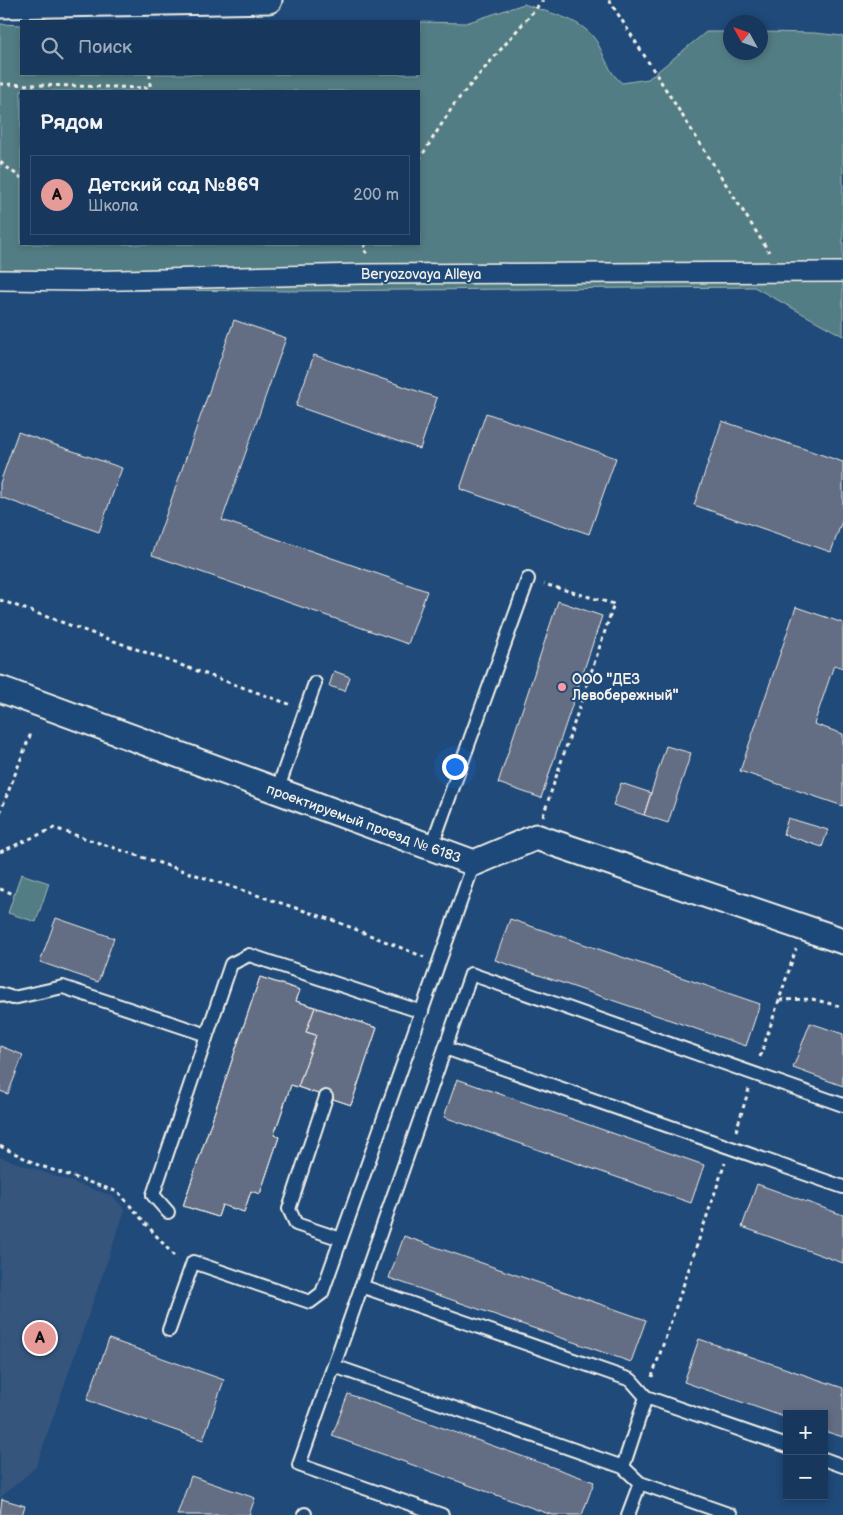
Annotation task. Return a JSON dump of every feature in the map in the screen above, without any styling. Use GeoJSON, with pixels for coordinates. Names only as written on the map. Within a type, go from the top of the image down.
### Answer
{"type":"FeatureCollection","features":[{"type":"Feature","properties":{"kind":"street"},"geometry":{"type":"LineString","coordinates":[[0,5],[269,0]]}},
{"type":"Feature","properties":{"kind":"street","name":"Beryozovaya Alleya"},"geometry":{"type":"LineString","coordinates":[[0,280],[80,281],[362,274],[843,272]]}},
{"type":"Feature","properties":{"kind":"street","name":"проектируемый проезд № 6183"},"geometry":{"type":"LineString","coordinates":[[0,689],[474,863],[536,837]]}},
{"type":"Feature","properties":{"kind":"street"},"geometry":{"type":"LineString","coordinates":[[536,837],[843,942]]}},
{"type":"Feature","properties":{"kind":"lane"},"geometry":{"type":"LineString","coordinates":[[431,848],[528,579]]}},
{"type":"Feature","properties":{"kind":"lane"},"geometry":{"type":"LineString","coordinates":[[276,791],[314,682]]}},
{"type":"Feature","properties":{"kind":"lane"},"geometry":{"type":"LineString","coordinates":[[169,1330],[193,1262],[310,1302],[322,1293],[474,863]]}},
{"type":"Feature","properties":{"kind":"lane"},"geometry":{"type":"LineString","coordinates":[[168,1212],[153,1194],[231,964],[249,955],[422,1012]]}},
{"type":"Feature","properties":{"kind":"lane"},"geometry":{"type":"LineString","coordinates":[[442,1515],[299,1465],[471,974],[843,1105]]}},
{"type":"Feature","properties":{"kind":"lane"},"geometry":{"type":"LineString","coordinates":[[0,994],[13,998],[63,987],[207,1035]]}},
{"type":"Feature","properties":{"kind":"lane"},"geometry":{"type":"LineString","coordinates":[[445,1048],[843,1188]]}},
{"type":"Feature","properties":{"kind":"lane"},"geometry":{"type":"LineString","coordinates":[[326,1096],[289,1209],[296,1224],[341,1239]]}},
{"type":"Feature","properties":{"kind":"lane"},"geometry":{"type":"LineString","coordinates":[[361,1286],[631,1380],[646,1397],[783,1445]]}},
{"type":"Feature","properties":{"kind":"lane"},"geometry":{"type":"LineString","coordinates":[[334,1366],[623,1467],[640,1483],[731,1515]]}},
{"type":"Feature","properties":{"kind":"lane"},"geometry":{"type":"LineString","coordinates":[[623,1467],[646,1397]]}},
{"type":"Feature","properties":{"kind":"lane"},"geometry":{"type":"LineString","coordinates":[[828,1460],[843,1466]]}},
{"type":"Feature","properties":{"kind":"lane"},"geometry":{"type":"LineString","coordinates":[[628,1515],[640,1483]]}},
{"type":"Feature","properties":{"kind":"path"},"geometry":{"type":"LineString","coordinates":[[420,158],[455,103],[543,0]]}},
{"type":"Feature","properties":{"kind":"path"},"geometry":{"type":"LineString","coordinates":[[609,0],[783,273]]}},
{"type":"Feature","properties":{"kind":"path"},"geometry":{"type":"LineString","coordinates":[[0,84],[150,90],[150,75]]}},
{"type":"Feature","properties":{"kind":"path"},"geometry":{"type":"LineString","coordinates":[[0,162],[20,177]]}},
{"type":"Feature","properties":{"kind":"path"},"geometry":{"type":"LineString","coordinates":[[528,579],[614,604],[536,837]]}},
{"type":"Feature","properties":{"kind":"path"},"geometry":{"type":"LineString","coordinates":[[0,600],[305,710]]}},
{"type":"Feature","properties":{"kind":"path"},"geometry":{"type":"LineString","coordinates":[[0,812],[31,733]]}},
{"type":"Feature","properties":{"kind":"path"},"geometry":{"type":"LineString","coordinates":[[0,852],[54,828],[335,921],[440,963]]}},
{"type":"Feature","properties":{"kind":"path"},"geometry":{"type":"LineString","coordinates":[[0,889],[14,894]]}},
{"type":"Feature","properties":{"kind":"path"},"geometry":{"type":"LineString","coordinates":[[646,1397],[794,954]]}},
{"type":"Feature","properties":{"kind":"path"},"geometry":{"type":"LineString","coordinates":[[780,1000],[812,999],[843,1007]]}},
{"type":"Feature","properties":{"kind":"path"},"geometry":{"type":"LineString","coordinates":[[0,1146],[38,1165],[118,1192],[174,1256],[193,1262]]}},
{"type":"Feature","properties":{"kind":"shaded area"},"geometry":{"type":"Polygon","coordinates":[[[0,1157],[113,1196],[125,1210],[36,1467],[0,1498],[0,1157]]]}},
{"type":"Feature","properties":{"kind":"green space"},"geometry":{"type":"Polygon","coordinates":[[[524,4],[566,18],[584,28],[592,35],[611,70],[622,83],[648,79],[706,32],[723,32],[723,60],[768,60],[768,32],[815,33],[843,36],[843,336],[754,287],[296,291],[123,290],[0,284],[0,24],[20,25],[20,75],[420,75],[420,22],[466,23],[524,4]]]}},
{"type":"Feature","properties":{"kind":"green space"},"geometry":{"type":"Polygon","coordinates":[[[21,874],[49,883],[36,922],[8,913],[21,874]]]}},
{"type":"Feature","properties":{"kind":"building"},"geometry":{"type":"Polygon","coordinates":[[[234,320],[286,338],[222,520],[427,591],[408,644],[152,555],[234,320]]]}},
{"type":"Feature","properties":{"kind":"building"},"geometry":{"type":"Polygon","coordinates":[[[314,355],[437,398],[420,449],[296,406],[314,355]]]}},
{"type":"Feature","properties":{"kind":"building"},"geometry":{"type":"Polygon","coordinates":[[[486,413],[616,458],[589,534],[460,489],[486,413]]]}},
{"type":"Feature","properties":{"kind":"building"},"geometry":{"type":"Polygon","coordinates":[[[722,421],[843,462],[843,518],[831,552],[694,505],[722,421]]]}},
{"type":"Feature","properties":{"kind":"building"},"geometry":{"type":"Polygon","coordinates":[[[18,432],[122,468],[99,532],[0,497],[0,483],[18,432]]]}},
{"type":"Feature","properties":{"kind":"building"},"geometry":{"type":"Polygon","coordinates":[[[558,601],[602,616],[541,798],[498,783],[558,601]]]}},
{"type":"Feature","properties":{"kind":"building"},"geometry":{"type":"Polygon","coordinates":[[[796,607],[843,623],[843,668],[834,665],[814,724],[843,734],[843,806],[740,771],[796,607]]]}},
{"type":"Feature","properties":{"kind":"building"},"geometry":{"type":"Polygon","coordinates":[[[334,671],[350,677],[345,691],[329,686],[334,671]]]}},
{"type":"Feature","properties":{"kind":"building"},"geometry":{"type":"Polygon","coordinates":[[[666,746],[691,753],[668,823],[644,815],[666,746]]]}},
{"type":"Feature","properties":{"kind":"building"},"geometry":{"type":"Polygon","coordinates":[[[621,783],[651,793],[644,815],[613,805],[621,783]]]}},
{"type":"Feature","properties":{"kind":"building"},"geometry":{"type":"Polygon","coordinates":[[[788,818],[828,830],[822,847],[783,834],[788,818]]]}},
{"type":"Feature","properties":{"kind":"building"},"geometry":{"type":"Polygon","coordinates":[[[56,918],[114,938],[98,982],[40,962],[56,918]]]}},
{"type":"Feature","properties":{"kind":"building"},"geometry":{"type":"Polygon","coordinates":[[[510,919],[760,1004],[746,1046],[495,960],[510,919]]]}},
{"type":"Feature","properties":{"kind":"building"},"geometry":{"type":"Polygon","coordinates":[[[260,977],[300,990],[296,1001],[315,1007],[306,1032],[316,1035],[298,1087],[291,1085],[274,1135],[279,1137],[260,1194],[251,1191],[244,1212],[222,1205],[218,1217],[183,1206],[260,977]]]}},
{"type":"Feature","properties":{"kind":"building"},"geometry":{"type":"Polygon","coordinates":[[[260,977],[300,990],[296,1001],[377,1028],[351,1105],[291,1085],[274,1135],[279,1137],[260,1194],[251,1191],[244,1212],[222,1205],[218,1217],[183,1206],[260,977]]]}},
{"type":"Feature","properties":{"kind":"building"},"geometry":{"type":"Polygon","coordinates":[[[315,1007],[377,1028],[351,1105],[298,1087],[316,1035],[306,1032],[315,1007]]]}},
{"type":"Feature","properties":{"kind":"building"},"geometry":{"type":"Polygon","coordinates":[[[810,1023],[843,1034],[843,1086],[793,1068],[810,1023]]]}},
{"type":"Feature","properties":{"kind":"building"},"geometry":{"type":"Polygon","coordinates":[[[0,1046],[23,1055],[8,1094],[0,1091],[0,1046]]]}},
{"type":"Feature","properties":{"kind":"building"},"geometry":{"type":"Polygon","coordinates":[[[457,1079],[704,1165],[691,1203],[444,1117],[457,1079]]]}},
{"type":"Feature","properties":{"kind":"building"},"geometry":{"type":"Polygon","coordinates":[[[757,1184],[843,1215],[843,1263],[742,1227],[757,1184]]]}},
{"type":"Feature","properties":{"kind":"building"},"geometry":{"type":"Polygon","coordinates":[[[404,1236],[646,1320],[631,1362],[389,1278],[404,1236]]]}},
{"type":"Feature","properties":{"kind":"building"},"geometry":{"type":"Polygon","coordinates":[[[109,1339],[224,1380],[203,1440],[87,1400],[109,1339]]]}},
{"type":"Feature","properties":{"kind":"building"},"geometry":{"type":"Polygon","coordinates":[[[699,1339],[843,1388],[843,1437],[828,1432],[828,1410],[783,1410],[783,1417],[684,1382],[699,1339]]]}},
{"type":"Feature","properties":{"kind":"building"},"geometry":{"type":"Polygon","coordinates":[[[348,1394],[594,1482],[582,1515],[552,1515],[332,1436],[348,1394]]]}},
{"type":"Feature","properties":{"kind":"building"},"geometry":{"type":"Polygon","coordinates":[[[191,1476],[255,1498],[249,1515],[177,1515],[191,1476]]]}},
{"type":"Feature","properties":{"kind":"building"},"geometry":{"type":"Polygon","coordinates":[[[2,1499],[25,1506],[22,1515],[0,1515],[2,1499]]]}},
{"type":"Feature","properties":{"kind":"place","name":"ООО \"ДЕЗ Левобережный\""},"geometry":{"type":"Point","coordinates":[562,687]}},
{"type":"Feature","properties":{"kind":"place","name":"Детский сад №869"},"geometry":{"type":"Point","coordinates":[40,1338]}}]}
